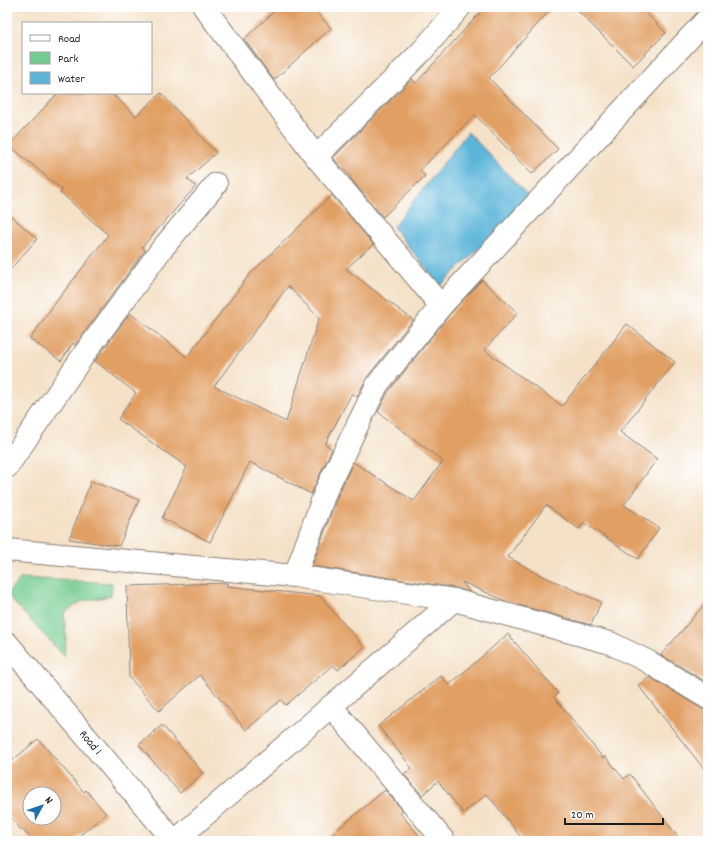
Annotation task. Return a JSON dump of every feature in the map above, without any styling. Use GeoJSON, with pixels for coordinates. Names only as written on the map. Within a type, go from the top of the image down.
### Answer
{"type":"FeatureCollection","features":[{"type":"Feature","properties":{"kind":"street"},"geometry":{"type":"LineString","coordinates":[[204,7],[316,157],[440,306]]}},
{"type":"Feature","properties":{"kind":"street"},"geometry":{"type":"LineString","coordinates":[[316,157],[422,51],[460,7]]}},
{"type":"Feature","properties":{"kind":"street"},"geometry":{"type":"LineString","coordinates":[[295,576],[326,490],[378,385],[440,306],[708,18]]}},
{"type":"Feature","properties":{"kind":"street"},"geometry":{"type":"LineString","coordinates":[[7,467],[104,327],[161,250],[216,184]]}},
{"type":"Feature","properties":{"kind":"street"},"geometry":{"type":"LineString","coordinates":[[7,550],[295,576],[454,600],[610,643],[647,660],[708,698]]}},
{"type":"Feature","properties":{"kind":"street"},"geometry":{"type":"LineString","coordinates":[[174,841],[454,600]]}},
{"type":"Feature","properties":{"kind":"street","name":"Road 1"},"geometry":{"type":"LineString","coordinates":[[7,643],[174,841]]}},
{"type":"Feature","properties":{"kind":"street"},"geometry":{"type":"LineString","coordinates":[[331,706],[444,841]]}},
{"type":"Feature","properties":{"kind":"green space"},"geometry":{"type":"Polygon","coordinates":[[[21,578],[112,583],[111,596],[82,601],[64,613],[66,637],[64,656],[7,595],[21,578]]]}},
{"type":"Feature","properties":{"kind":"water"},"geometry":{"type":"Polygon","coordinates":[[[468,132],[531,199],[440,286],[393,227],[468,132]]]}},
{"type":"Feature","properties":{"kind":"building"},"geometry":{"type":"Polygon","coordinates":[[[279,7],[312,7],[331,28],[274,80],[244,39],[279,7]]]}},
{"type":"Feature","properties":{"kind":"building"},"geometry":{"type":"Polygon","coordinates":[[[485,7],[553,7],[489,78],[558,149],[532,174],[475,115],[420,170],[425,176],[383,217],[350,178],[351,177],[333,158],[412,79],[416,83],[485,7]]]}},
{"type":"Feature","properties":{"kind":"building"},"geometry":{"type":"Polygon","coordinates":[[[574,7],[640,7],[666,33],[633,66],[574,7]]]}},
{"type":"Feature","properties":{"kind":"building"},"geometry":{"type":"Polygon","coordinates":[[[161,93],[216,153],[187,179],[196,186],[142,247],[145,250],[75,345],[73,343],[61,361],[30,339],[53,306],[108,235],[60,192],[62,190],[9,145],[57,94],[112,94],[136,116],[161,93]]]}},
{"type":"Feature","properties":{"kind":"building"},"geometry":{"type":"Polygon","coordinates":[[[332,195],[373,244],[346,269],[413,320],[367,377],[357,397],[352,393],[325,444],[332,449],[311,494],[250,462],[210,542],[162,518],[187,467],[118,419],[136,393],[95,361],[130,313],[187,357],[250,274],[332,195]],[[288,286],[214,386],[286,422],[319,318],[288,286]]]}},
{"type":"Feature","properties":{"kind":"building"},"geometry":{"type":"Polygon","coordinates":[[[7,212],[37,239],[7,273],[7,212]]]}},
{"type":"Feature","properties":{"kind":"building"},"geometry":{"type":"Polygon","coordinates":[[[482,280],[518,313],[484,350],[562,406],[627,324],[675,362],[620,432],[657,459],[624,505],[659,528],[638,559],[584,523],[579,529],[546,505],[508,557],[538,574],[601,602],[591,625],[508,602],[462,582],[470,592],[456,588],[312,566],[338,495],[353,462],[414,501],[443,461],[378,412],[388,392],[450,314],[482,280]]]}},
{"type":"Feature","properties":{"kind":"building"},"geometry":{"type":"Polygon","coordinates":[[[91,481],[139,500],[119,546],[69,539],[91,481]]]}},
{"type":"Feature","properties":{"kind":"building"},"geometry":{"type":"Polygon","coordinates":[[[227,583],[227,586],[320,596],[364,647],[338,670],[333,665],[286,705],[281,700],[246,730],[200,675],[159,711],[129,677],[127,586],[227,583]]]}},
{"type":"Feature","properties":{"kind":"building"},"geometry":{"type":"Polygon","coordinates":[[[708,600],[708,683],[661,655],[708,600]]]}},
{"type":"Feature","properties":{"kind":"building"},"geometry":{"type":"Polygon","coordinates":[[[508,634],[558,693],[554,697],[603,758],[605,756],[624,779],[630,774],[681,841],[524,841],[487,794],[463,813],[438,781],[422,795],[404,774],[412,768],[378,726],[441,676],[449,685],[508,634]]]}},
{"type":"Feature","properties":{"kind":"building"},"geometry":{"type":"Polygon","coordinates":[[[650,677],[702,709],[708,710],[708,774],[638,685],[650,677]]]}},
{"type":"Feature","properties":{"kind":"building"},"geometry":{"type":"Polygon","coordinates":[[[162,725],[203,773],[180,793],[139,745],[162,725]]]}},
{"type":"Feature","properties":{"kind":"building"},"geometry":{"type":"Polygon","coordinates":[[[38,739],[84,792],[86,790],[106,814],[73,841],[33,841],[23,830],[22,831],[7,813],[7,765],[38,739]]]}},
{"type":"Feature","properties":{"kind":"building"},"geometry":{"type":"Polygon","coordinates":[[[385,790],[403,811],[400,813],[424,841],[324,841],[385,790]]]}}]}
